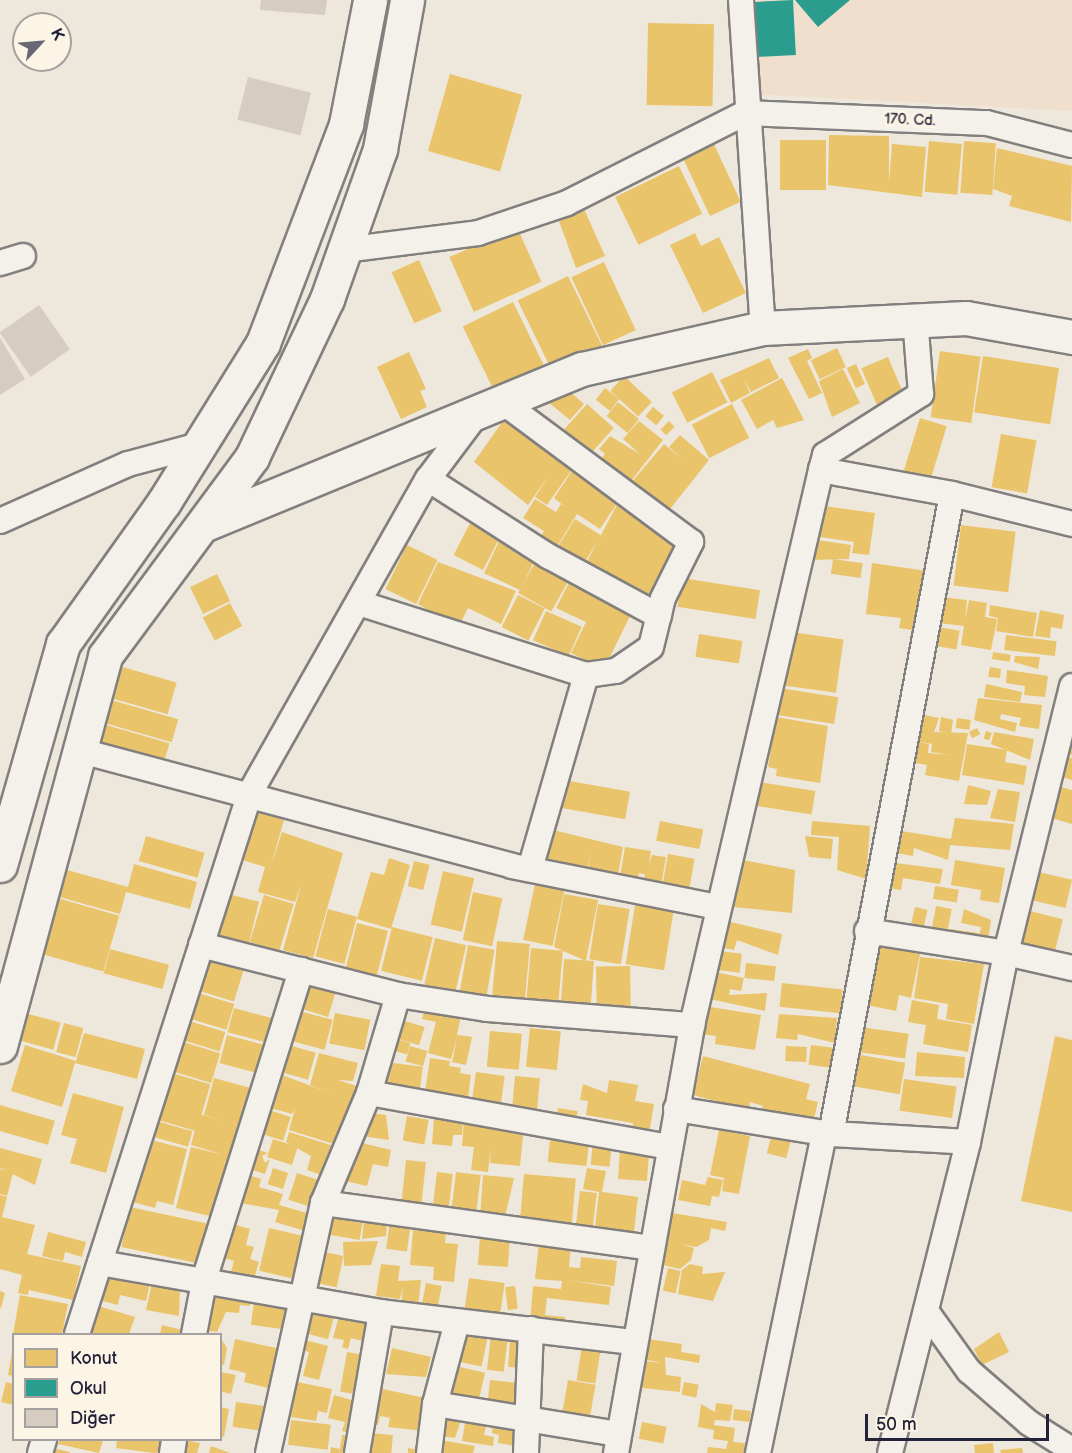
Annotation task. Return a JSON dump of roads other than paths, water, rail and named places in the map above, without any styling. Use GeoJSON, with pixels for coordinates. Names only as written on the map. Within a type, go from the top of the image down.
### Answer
{"type":"FeatureCollection","features":[{"type":"Feature","properties":{"kind":"main road"},"geometry":{"type":"LineString","coordinates":[[0,865],[63,644],[199,446],[268,332],[346,124],[370,0]]}},
{"type":"Feature","properties":{"kind":"main road"},"geometry":{"type":"LineString","coordinates":[[0,1046],[105,656],[252,457],[327,299],[380,149],[407,0]]}},
{"type":"Feature","properties":{"kind":"main road"},"geometry":{"type":"LineString","coordinates":[[203,525],[582,369],[763,328],[915,318],[966,318],[1072,337]]}},
{"type":"Feature","properties":{"kind":"street"},"geometry":{"type":"LineString","coordinates":[[741,0],[745,113],[763,328]]}},
{"type":"Feature","properties":{"kind":"street"},"geometry":{"type":"LineString","coordinates":[[344,250],[478,233],[567,202],[745,113]]}},
{"type":"Feature","properties":{"kind":"street","name":"170. Cd."},"geometry":{"type":"LineString","coordinates":[[745,113],[987,123],[1072,145]]}},
{"type":"Feature","properties":{"kind":"street"},"geometry":{"type":"LineString","coordinates":[[0,263],[23,256]]}},
{"type":"Feature","properties":{"kind":"street"},"geometry":{"type":"LineString","coordinates":[[435,1404],[527,1419],[617,1444],[633,1342],[692,1025],[717,906],[821,470],[825,455],[921,394],[915,318]]}},
{"type":"Feature","properties":{"kind":"street"},"geometry":{"type":"LineString","coordinates":[[78,1333],[250,793],[362,604],[428,478],[492,407],[691,542],[659,616],[651,647],[616,671],[586,675],[362,604]]}},
{"type":"Feature","properties":{"kind":"street"},"geometry":{"type":"LineString","coordinates":[[0,521],[110,471],[199,446]]}},
{"type":"Feature","properties":{"kind":"street"},"geometry":{"type":"LineString","coordinates":[[821,470],[952,494],[1072,524]]}},
{"type":"Feature","properties":{"kind":"street"},"geometry":{"type":"LineString","coordinates":[[428,478],[548,556],[659,616]]}},
{"type":"Feature","properties":{"kind":"street"},"geometry":{"type":"LineString","coordinates":[[758,1453],[827,1133],[952,494]]}},
{"type":"Feature","properties":{"kind":"street"},"geometry":{"type":"LineString","coordinates":[[530,869],[586,675]]}},
{"type":"Feature","properties":{"kind":"street"},"geometry":{"type":"LineString","coordinates":[[890,1453],[968,1142],[1006,953],[1072,686]]}},
{"type":"Feature","properties":{"kind":"street"},"geometry":{"type":"LineString","coordinates":[[81,751],[250,793],[530,869],[717,906]]}},
{"type":"Feature","properties":{"kind":"street"},"geometry":{"type":"LineString","coordinates":[[867,931],[1006,953],[1072,968]]}},
{"type":"Feature","properties":{"kind":"street"},"geometry":{"type":"LineString","coordinates":[[201,945],[398,995],[487,1009],[692,1025]]}},
{"type":"Feature","properties":{"kind":"street"},"geometry":{"type":"LineString","coordinates":[[194,1333],[205,1277],[301,970]]}},
{"type":"Feature","properties":{"kind":"street"},"geometry":{"type":"LineString","coordinates":[[268,1453],[300,1294],[323,1203],[369,1093],[398,995]]}},
{"type":"Feature","properties":{"kind":"street"},"geometry":{"type":"LineString","coordinates":[[369,1093],[669,1147]]}},
{"type":"Feature","properties":{"kind":"street"},"geometry":{"type":"LineString","coordinates":[[676,1109],[827,1133],[968,1142]]}},
{"type":"Feature","properties":{"kind":"street"},"geometry":{"type":"LineString","coordinates":[[323,1203],[652,1248]]}},
{"type":"Feature","properties":{"kind":"street"},"geometry":{"type":"LineString","coordinates":[[100,1263],[205,1277],[300,1294],[381,1312],[633,1342]]}},
{"type":"Feature","properties":{"kind":"street"},"geometry":{"type":"LineString","coordinates":[[926,1311],[969,1371],[1029,1423],[1072,1450]]}},
{"type":"Feature","properties":{"kind":"street"},"geometry":{"type":"LineString","coordinates":[[357,1453],[381,1312]]}},
{"type":"Feature","properties":{"kind":"street"},"geometry":{"type":"LineString","coordinates":[[429,1453],[435,1404],[457,1322]]}},
{"type":"Feature","properties":{"kind":"street"},"geometry":{"type":"LineString","coordinates":[[526,1453],[531,1329]]}}]}
